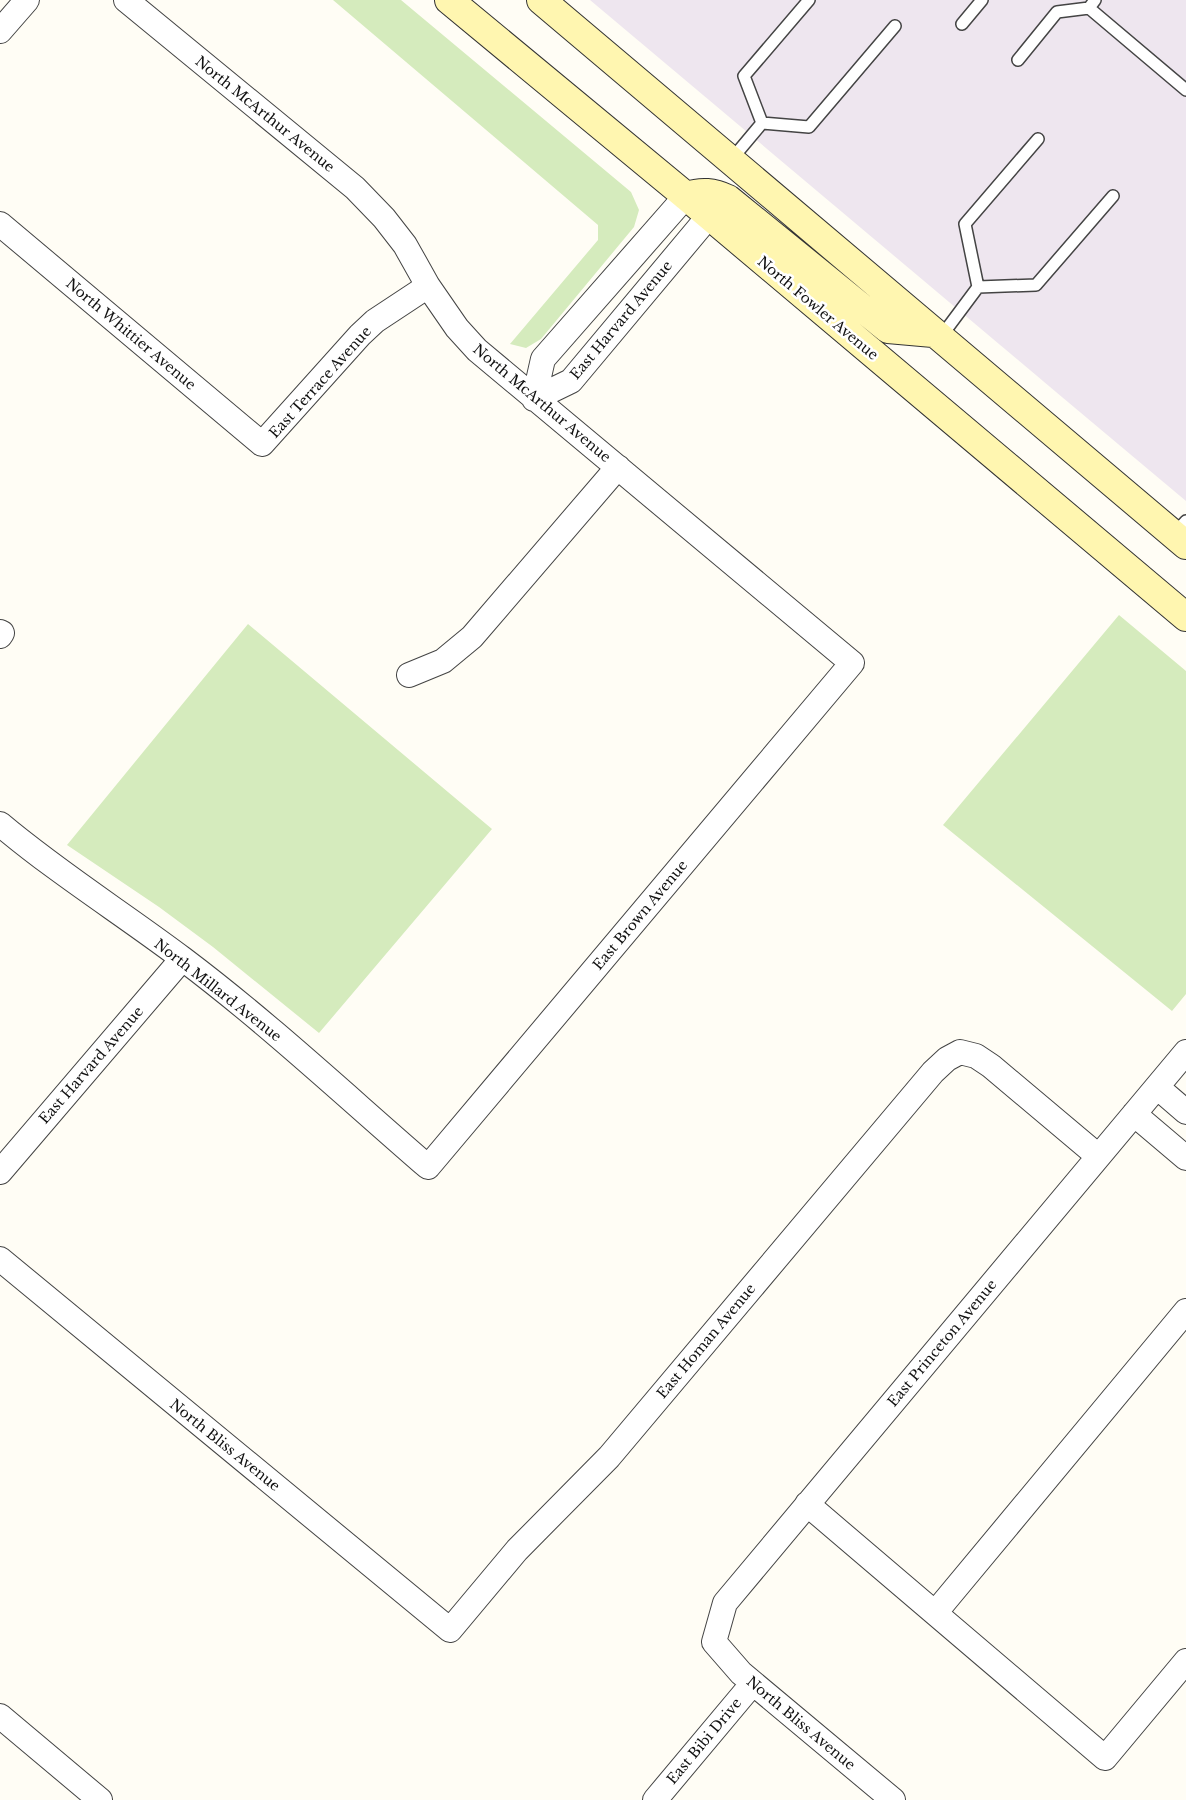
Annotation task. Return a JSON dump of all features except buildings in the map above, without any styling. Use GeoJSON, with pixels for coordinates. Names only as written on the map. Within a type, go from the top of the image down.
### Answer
{"type":"FeatureCollection","features":[{"type":"Feature","properties":{"kind":"main road","name":"North Fowler Avenue"},"geometry":{"type":"LineString","coordinates":[[449,0],[686,196],[1186,617]]}},
{"type":"Feature","properties":{"kind":"main road"},"geometry":{"type":"LineString","coordinates":[[541,0],[936,336],[1182,534]]}},
{"type":"Feature","properties":{"kind":"main road"},"geometry":{"type":"LineString","coordinates":[[686,196],[699,192],[714,192],[728,198],[888,329],[936,336]]}},
{"type":"Feature","properties":{"kind":"street"},"geometry":{"type":"LineString","coordinates":[[0,31],[27,0]]}},
{"type":"Feature","properties":{"kind":"street","name":"North McArthur Avenue"},"geometry":{"type":"LineString","coordinates":[[126,0],[355,188],[384,218],[405,244],[428,286],[457,328],[477,350],[852,663]]}},
{"type":"Feature","properties":{"kind":"street"},"geometry":{"type":"LineString","coordinates":[[534,399],[543,359],[686,196]]}},
{"type":"Feature","properties":{"kind":"street","name":"East Harvard Avenue"},"geometry":{"type":"LineString","coordinates":[[534,399],[571,381],[709,216]]}},
{"type":"Feature","properties":{"kind":"street","name":"North Whittier Avenue"},"geometry":{"type":"LineString","coordinates":[[0,224],[262,444]]}},
{"type":"Feature","properties":{"kind":"street","name":"East Terrace Avenue"},"geometry":{"type":"LineString","coordinates":[[262,444],[360,335],[375,321],[428,286]]}},
{"type":"Feature","properties":{"kind":"street"},"geometry":{"type":"LineString","coordinates":[[410,675],[443,661],[472,637],[618,466]]}},
{"type":"Feature","properties":{"kind":"street","name":"East Brown Avenue"},"geometry":{"type":"LineString","coordinates":[[428,1167],[852,663]]}},
{"type":"Feature","properties":{"kind":"street","name":"North Millard Avenue"},"geometry":{"type":"LineString","coordinates":[[0,824],[43,860],[182,959],[253,1014],[428,1167]]}},
{"type":"Feature","properties":{"kind":"street","name":"East Harvard Avenue"},"geometry":{"type":"LineString","coordinates":[[0,1172],[182,959]]}},
{"type":"Feature","properties":{"kind":"street","name":"East Homan Avenue"},"geometry":{"type":"LineString","coordinates":[[450,1630],[517,1550],[609,1457],[933,1072],[946,1059],[960,1052],[976,1056],[991,1066],[1098,1156]]}},
{"type":"Feature","properties":{"kind":"street","name":"East Princeton Avenue"},"geometry":{"type":"LineString","coordinates":[[714,1642],[725,1603],[1186,1052]]}},
{"type":"Feature","properties":{"kind":"street"},"geometry":{"type":"LineString","coordinates":[[1157,1087],[1186,1112]]}},
{"type":"Feature","properties":{"kind":"street"},"geometry":{"type":"LineString","coordinates":[[1134,1114],[1186,1158]]}},
{"type":"Feature","properties":{"kind":"street","name":"North Bliss Avenue"},"geometry":{"type":"LineString","coordinates":[[0,1259],[450,1630]]}},
{"type":"Feature","properties":{"kind":"street"},"geometry":{"type":"LineString","coordinates":[[935,1613],[1186,1312]]}},
{"type":"Feature","properties":{"kind":"street"},"geometry":{"type":"LineString","coordinates":[[808,1504],[1105,1758],[1186,1662]]}},
{"type":"Feature","properties":{"kind":"street","name":"North Bliss Avenue"},"geometry":{"type":"LineString","coordinates":[[714,1642],[753,1683],[893,1800]]}},
{"type":"Feature","properties":{"kind":"street","name":"East Bibi Drive"},"geometry":{"type":"LineString","coordinates":[[654,1800],[753,1683]]}},
{"type":"Feature","properties":{"kind":"street"},"geometry":{"type":"LineString","coordinates":[[0,1716],[100,1800]]}},
{"type":"Feature","properties":{"kind":"lane"},"geometry":{"type":"LineString","coordinates":[[762,123],[744,76],[809,0]]}},
{"type":"Feature","properties":{"kind":"lane"},"geometry":{"type":"LineString","coordinates":[[962,24],[982,0]]}},
{"type":"Feature","properties":{"kind":"lane"},"geometry":{"type":"LineString","coordinates":[[1018,60],[1057,12],[1092,4],[1186,90]]}},
{"type":"Feature","properties":{"kind":"lane"},"geometry":{"type":"LineString","coordinates":[[762,123],[809,127],[896,26]]}},
{"type":"Feature","properties":{"kind":"lane"},"geometry":{"type":"LineString","coordinates":[[731,160],[762,123]]}},
{"type":"Feature","properties":{"kind":"lane"},"geometry":{"type":"LineString","coordinates":[[978,287],[965,224],[1038,140]]}},
{"type":"Feature","properties":{"kind":"lane"},"geometry":{"type":"LineString","coordinates":[[936,336],[978,287],[1036,285],[1113,196]]}},
{"type":"Feature","properties":{"kind":"shaded area"},"geometry":{"type":"Polygon","coordinates":[[[590,0],[1186,0],[1186,501],[1056,392],[590,0]]]}},
{"type":"Feature","properties":{"kind":"green space"},"geometry":{"type":"Polygon","coordinates":[[[333,0],[401,0],[631,192],[639,210],[634,227],[541,339],[526,348],[510,344],[598,240],[598,225],[333,0]]]}},
{"type":"Feature","properties":{"kind":"green space"},"geometry":{"type":"Polygon","coordinates":[[[1119,615],[1186,671],[1186,994],[1172,1011],[943,825],[1119,615]]]}},
{"type":"Feature","properties":{"kind":"green space"},"geometry":{"type":"Polygon","coordinates":[[[248,624],[492,829],[319,1033],[213,947],[159,907],[67,845],[248,624]]]}}]}
